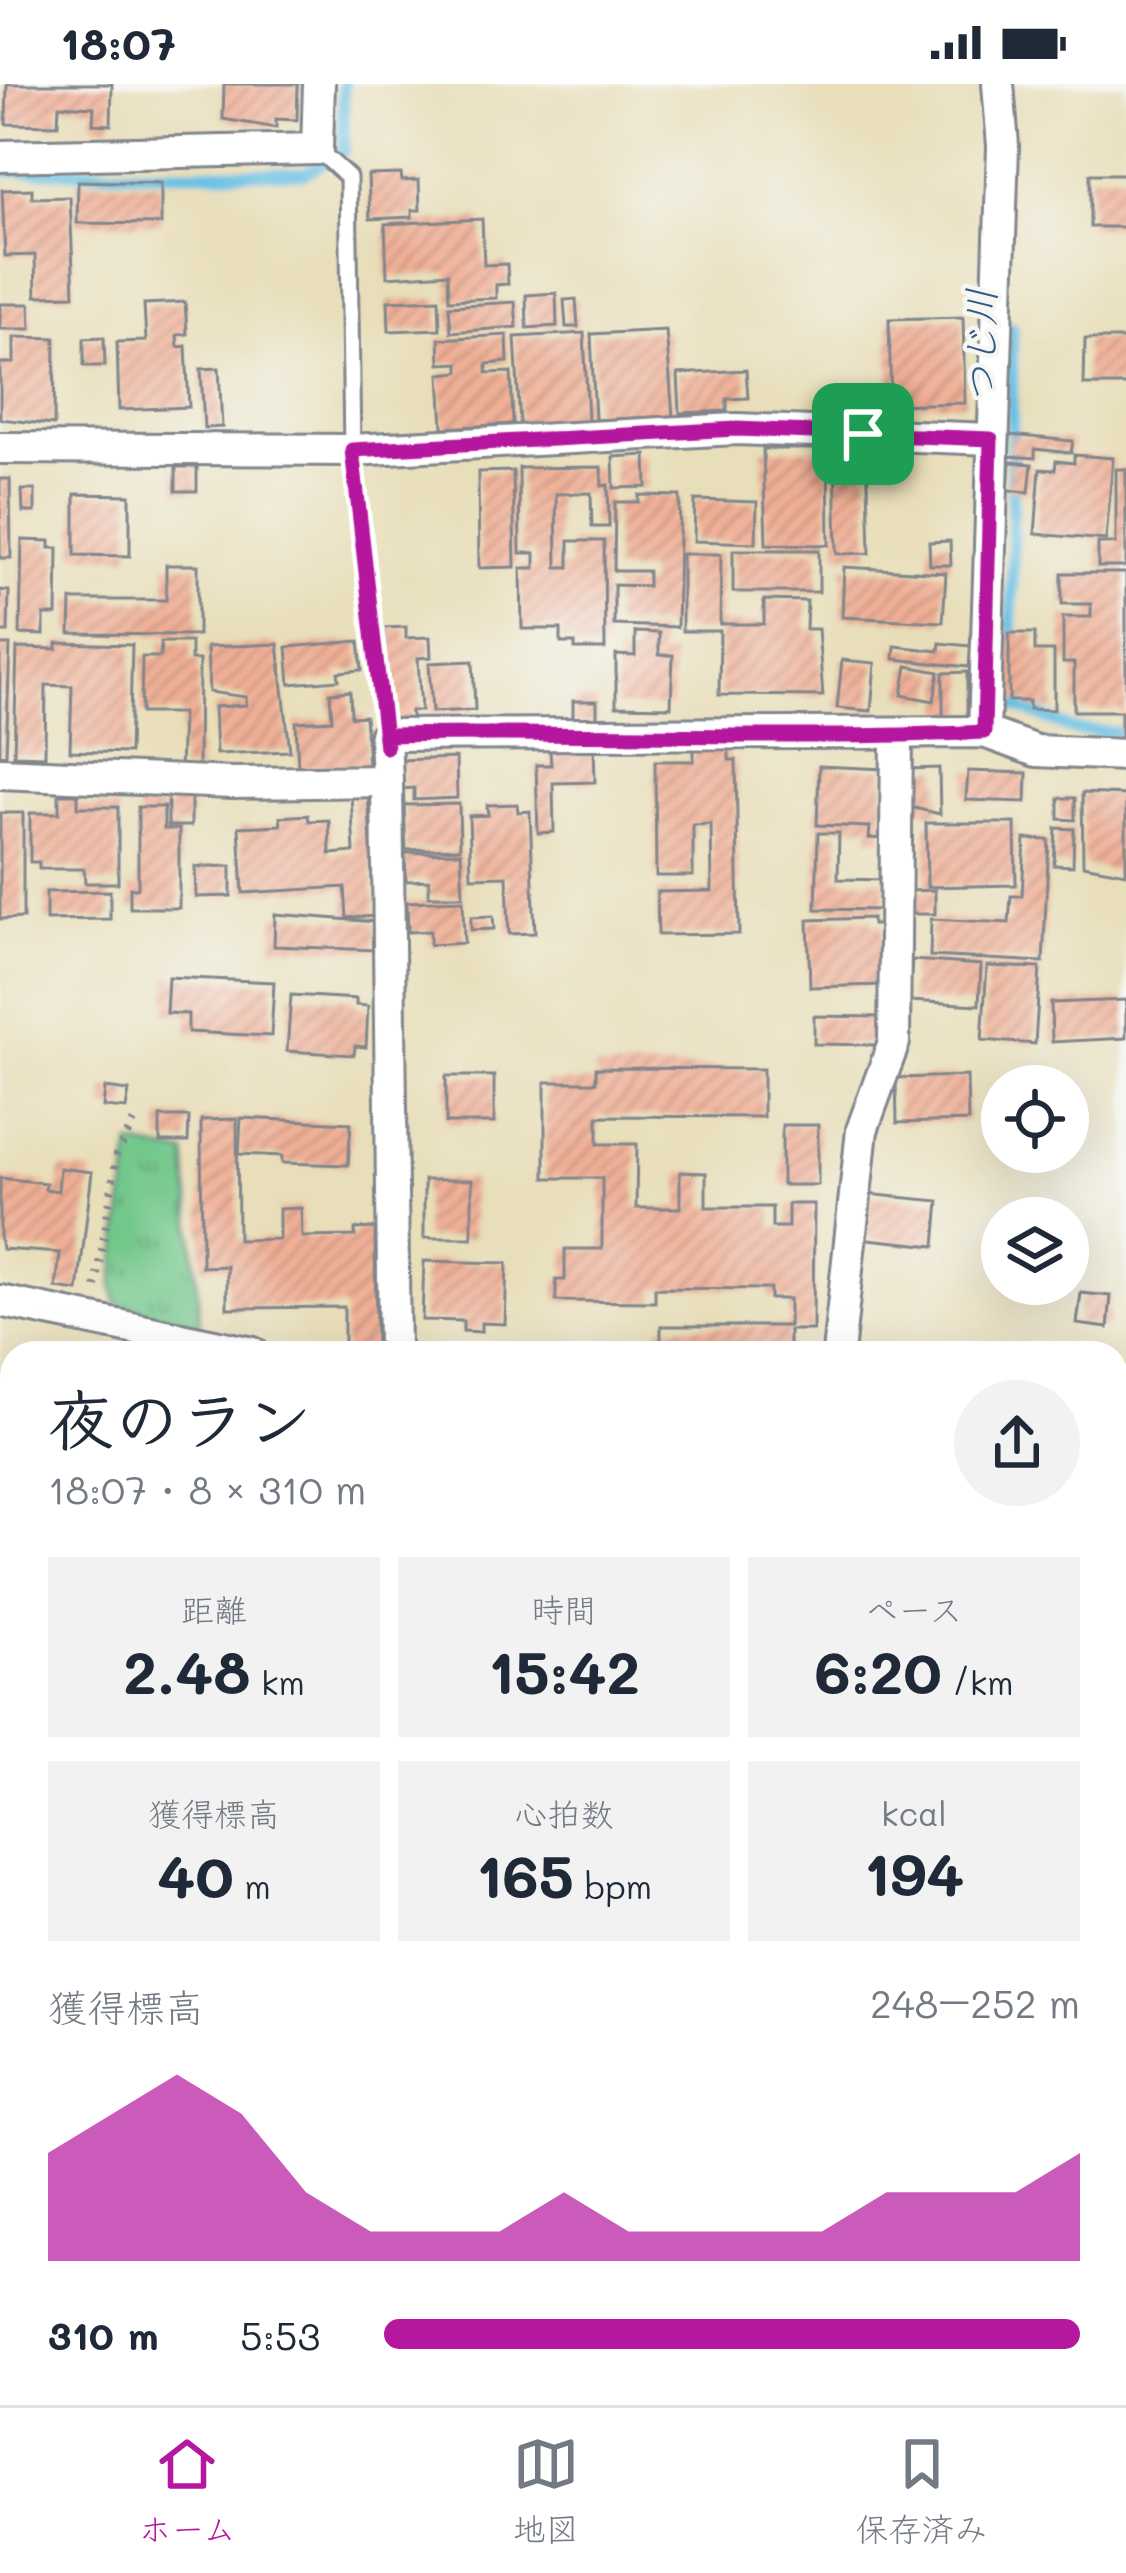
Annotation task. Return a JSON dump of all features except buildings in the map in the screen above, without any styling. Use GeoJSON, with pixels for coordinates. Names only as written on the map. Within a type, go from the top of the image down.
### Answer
{"type":"FeatureCollection","features":[{"type":"Feature","properties":{"kind":"street"},"geometry":{"type":"LineString","coordinates":[[0,156],[317,149],[319,84]]}},
{"type":"Feature","properties":{"kind":"street"},"geometry":{"type":"LineString","coordinates":[[984,732],[1003,146],[998,84]]}},
{"type":"Feature","properties":{"kind":"street"},"geometry":{"type":"LineString","coordinates":[[0,448],[352,450],[736,429],[991,439]]}},
{"type":"Feature","properties":{"kind":"street"},"geometry":{"type":"LineString","coordinates":[[394,1341],[385,735],[984,732],[1036,751],[1126,754]]}},
{"type":"Feature","properties":{"kind":"street"},"geometry":{"type":"LineString","coordinates":[[839,1341],[862,1130],[893,1042],[897,736]]}},
{"type":"Feature","properties":{"kind":"street"},"geometry":{"type":"LineString","coordinates":[[0,773],[232,783],[387,781]]}},
{"type":"Feature","properties":{"kind":"street"},"geometry":{"type":"LineString","coordinates":[[0,1301],[198,1341]]}},
{"type":"Feature","properties":{"kind":"lane"},"geometry":{"type":"LineString","coordinates":[[317,149],[349,176],[352,450]]}},
{"type":"Feature","properties":{"kind":"path"},"geometry":{"type":"LineString","coordinates":[[352,450],[386,747]]}},
{"type":"Feature","properties":{"kind":"path"},"geometry":{"type":"LineString","coordinates":[[92,1318],[117,1155],[137,1115]]}},
{"type":"Feature","properties":{"kind":"green space"},"geometry":{"type":"Polygon","coordinates":[[[131,1144],[186,1154],[200,1325],[116,1303],[113,1286],[131,1144]]]}},
{"type":"Feature","properties":{"kind":"waterway","name":"つじ川"},"geometry":{"type":"LineString","coordinates":[[0,171],[305,173],[344,150],[343,84]]}},
{"type":"Feature","properties":{"kind":"waterway","name":"つじ川"},"geometry":{"type":"LineString","coordinates":[[1012,327],[1012,649]]}},
{"type":"Feature","properties":{"kind":"waterway","name":"つじ川"},"geometry":{"type":"LineString","coordinates":[[1012,687],[1011,704],[1074,730],[1126,733]]}},
{"type":"Feature","properties":{"kind":"route"},"geometry":{"type":"LineString","coordinates":[[736,429],[863,434],[991,439],[984,732],[897,736],[484,732],[385,735],[386,747],[352,450],[736,429]]}}]}
